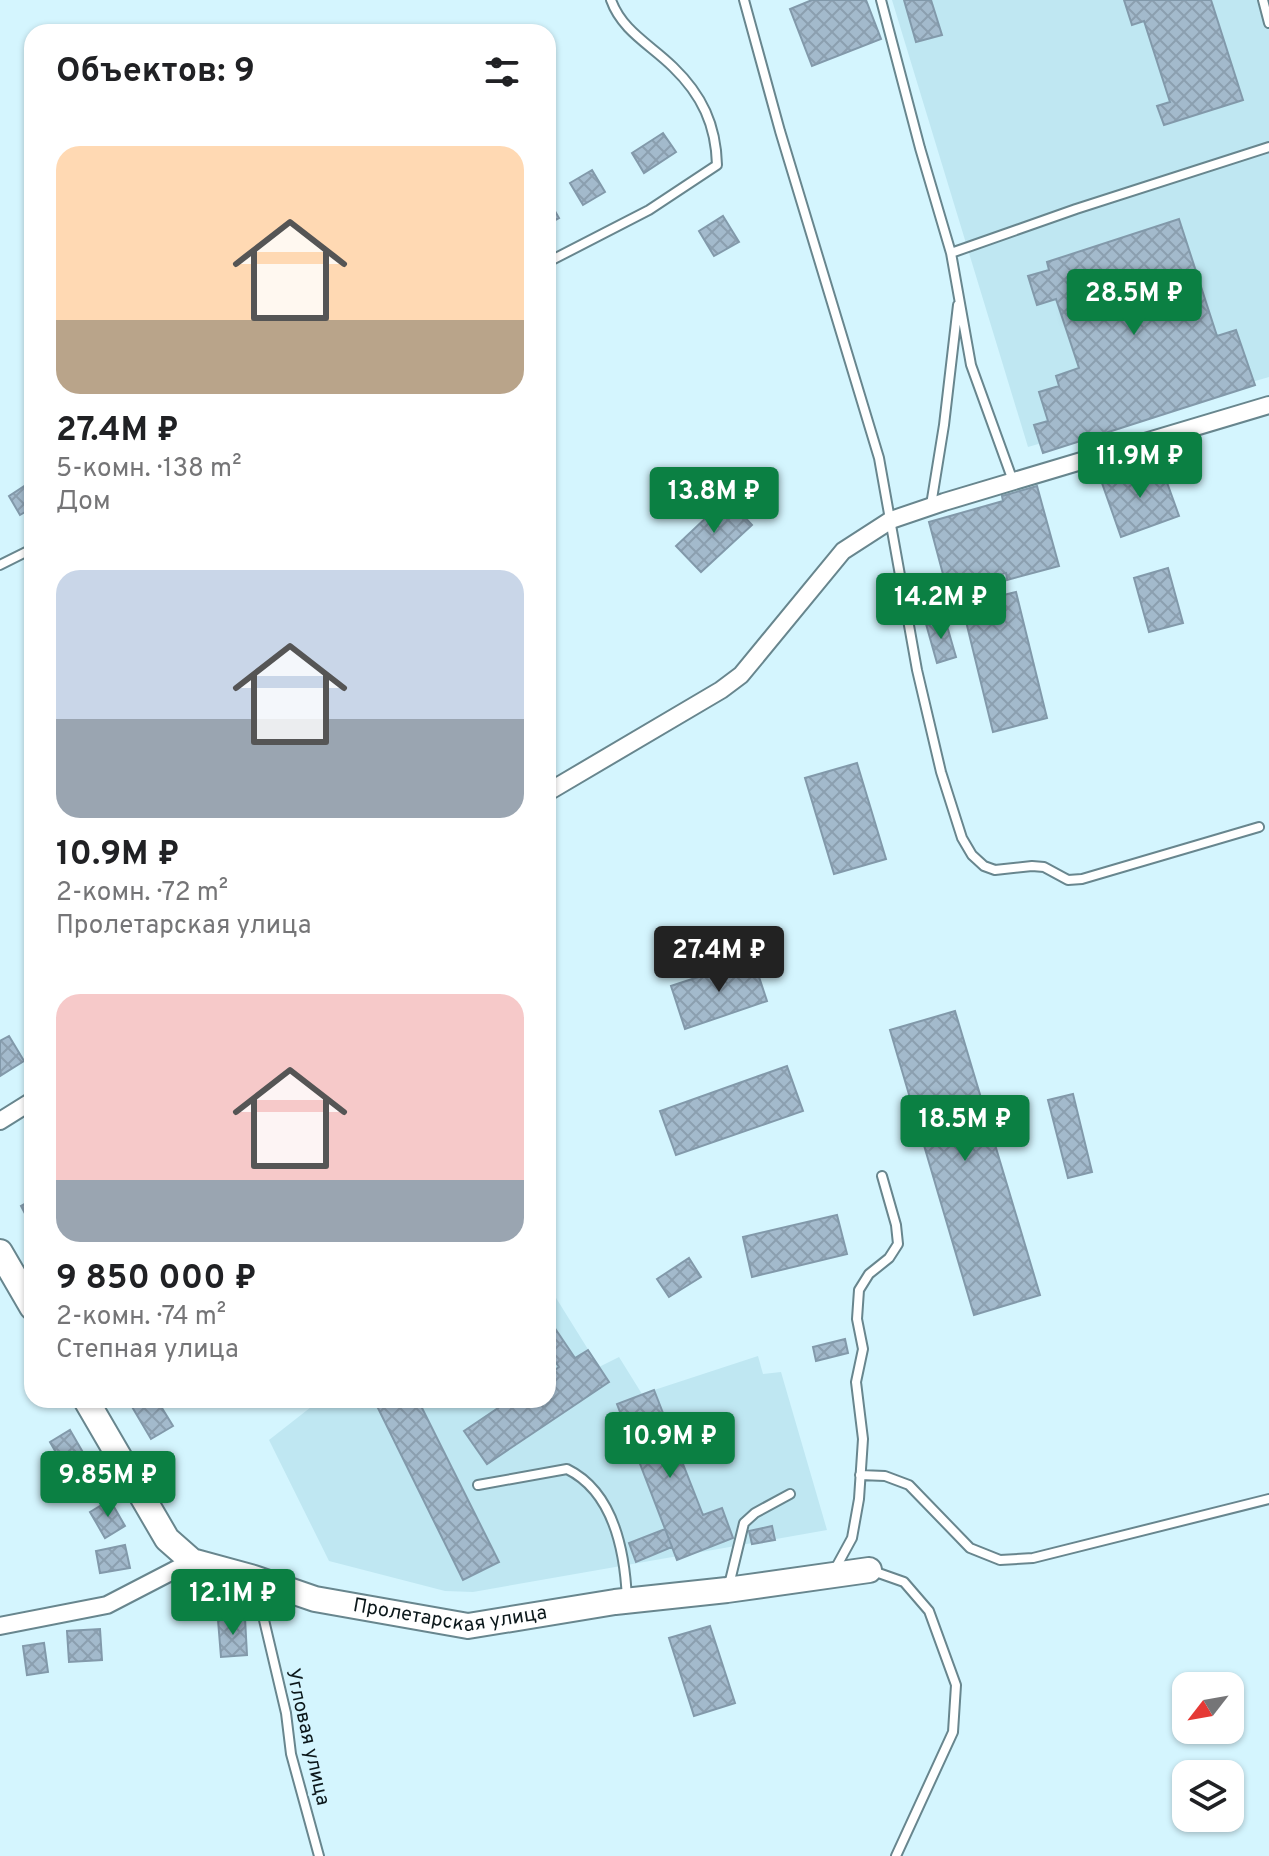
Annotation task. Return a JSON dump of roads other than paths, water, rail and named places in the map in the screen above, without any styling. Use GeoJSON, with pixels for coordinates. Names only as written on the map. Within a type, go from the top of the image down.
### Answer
{"type":"FeatureCollection","features":[{"type":"Feature","properties":{"kind":"street"},"geometry":{"type":"LineString","coordinates":[[556,787],[721,690],[741,675],[843,551],[891,520],[1269,405]]}},
{"type":"Feature","properties":{"kind":"street"},"geometry":{"type":"LineString","coordinates":[[0,1121],[24,1106]]}},
{"type":"Feature","properties":{"kind":"street"},"geometry":{"type":"LineString","coordinates":[[3,1263],[24,1295]]}},
{"type":"Feature","properties":{"kind":"street"},"geometry":{"type":"LineString","coordinates":[[0,1626],[107,1605],[192,1561],[167,1539],[91,1408]]}},
{"type":"Feature","properties":{"kind":"street","name":"Пролетарская улица"},"geometry":{"type":"LineString","coordinates":[[192,1561],[315,1599],[468,1626],[627,1600],[869,1570]]}},
{"type":"Feature","properties":{"kind":"lane"},"geometry":{"type":"LineString","coordinates":[[556,258],[649,210],[717,165],[716,140],[701,100],[673,66],[640,41],[615,10],[611,0]]}},
{"type":"Feature","properties":{"kind":"lane"},"geometry":{"type":"LineString","coordinates":[[744,0],[780,131],[879,458],[917,670],[941,772],[962,838],[972,855],[984,866],[995,870],[1044,867],[1068,880],[1082,879],[1259,827]]}},
{"type":"Feature","properties":{"kind":"lane"},"geometry":{"type":"LineString","coordinates":[[881,0],[951,253],[971,365],[1013,481]]}},
{"type":"Feature","properties":{"kind":"lane"},"geometry":{"type":"LineString","coordinates":[[1263,0],[1269,23]]}},
{"type":"Feature","properties":{"kind":"lane"},"geometry":{"type":"LineString","coordinates":[[951,253],[1269,147]]}},
{"type":"Feature","properties":{"kind":"lane"},"geometry":{"type":"LineString","coordinates":[[931,506],[959,296]]}},
{"type":"Feature","properties":{"kind":"lane"},"geometry":{"type":"LineString","coordinates":[[0,565],[24,553]]}},
{"type":"Feature","properties":{"kind":"lane"},"geometry":{"type":"LineString","coordinates":[[832,1575],[852,1538],[860,1475],[863,1439],[856,1382],[863,1349],[857,1319],[859,1290],[869,1274],[889,1258],[898,1244],[896,1225],[882,1176]]}},
{"type":"Feature","properties":{"kind":"lane"},"geometry":{"type":"LineString","coordinates":[[478,1485],[567,1469],[580,1475],[593,1488],[610,1517],[625,1564],[627,1600]]}},
{"type":"Feature","properties":{"kind":"lane"},"geometry":{"type":"LineString","coordinates":[[860,1475],[885,1476],[909,1485],[970,1548],[1000,1560],[1033,1558],[1269,1499]]}},
{"type":"Feature","properties":{"kind":"lane"},"geometry":{"type":"LineString","coordinates":[[727,1590],[744,1523],[755,1513],[790,1494]]}},
{"type":"Feature","properties":{"kind":"lane"},"geometry":{"type":"LineString","coordinates":[[869,1570],[904,1582],[929,1611],[956,1685],[953,1732],[896,1856]]}},
{"type":"Feature","properties":{"kind":"lane","name":"Угловая улица"},"geometry":{"type":"LineString","coordinates":[[254,1578],[286,1713],[291,1754],[319,1856]]}}]}
